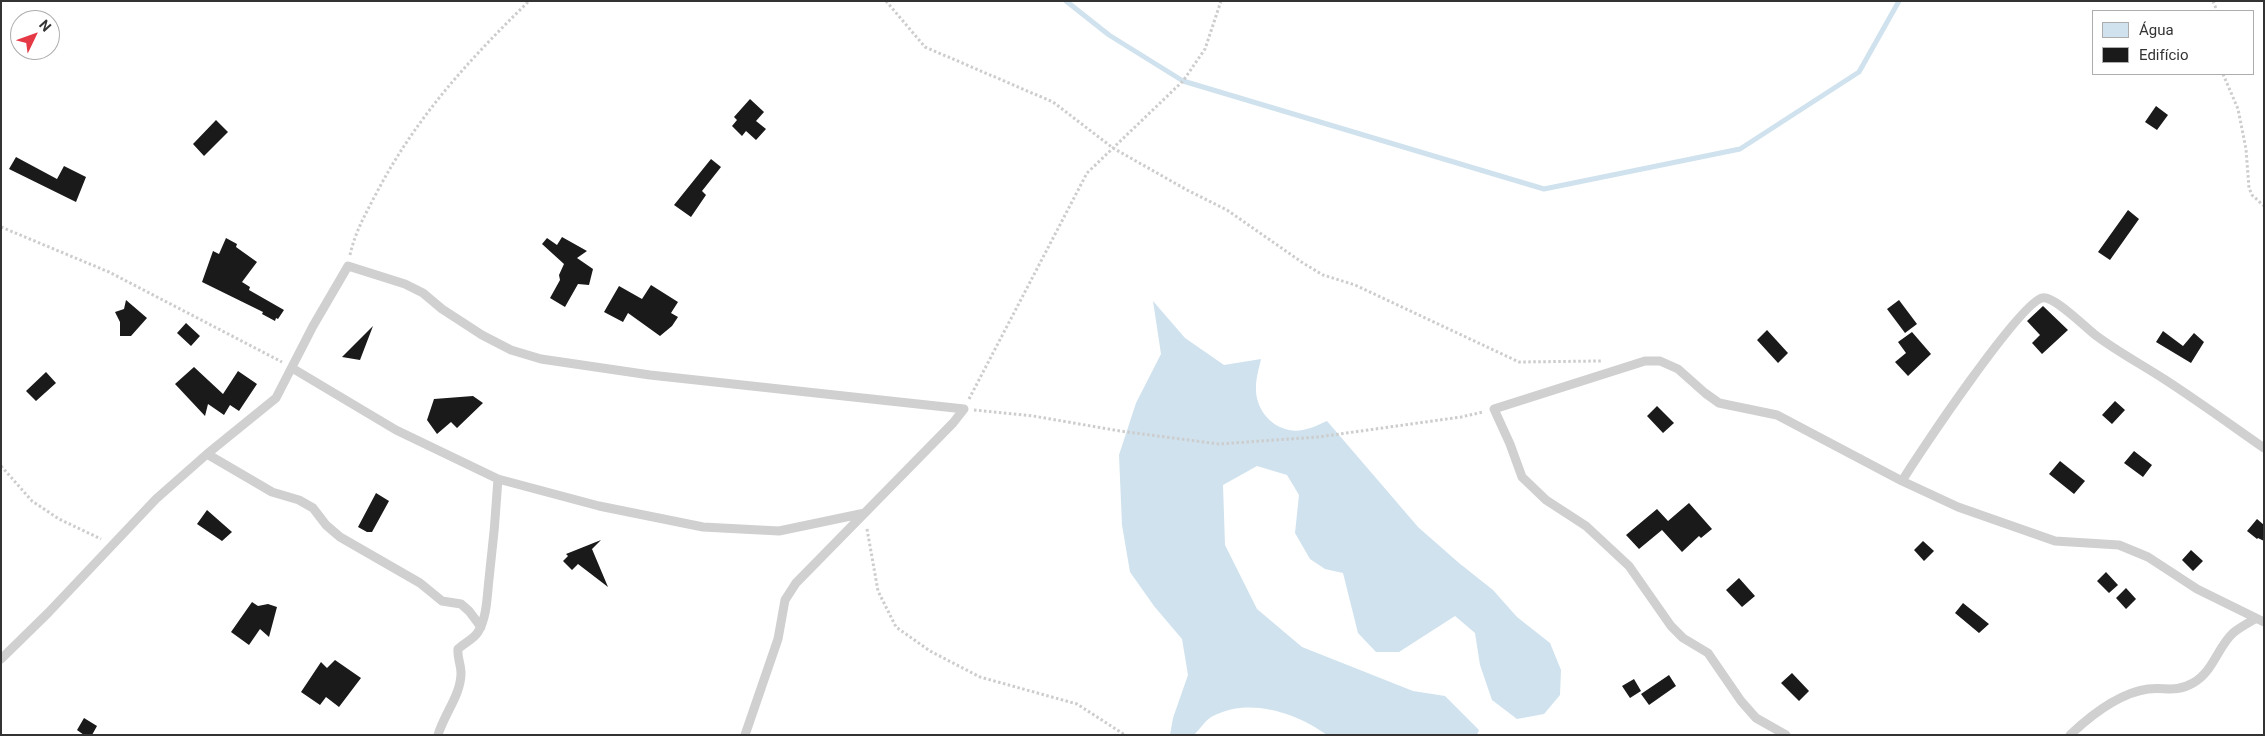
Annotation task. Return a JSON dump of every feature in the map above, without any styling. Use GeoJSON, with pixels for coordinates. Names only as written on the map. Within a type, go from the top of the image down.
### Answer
{"type":"FeatureCollection","features":[{"type":"Feature","properties":{"kind":"lane"},"geometry":{"type":"LineString","coordinates":[[1,659],[156,499],[207,454],[276,398],[313,326],[348,266],[405,284],[423,294],[482,335],[511,350],[541,359],[650,375],[964,409]]}},
{"type":"Feature","properties":{"kind":"lane"},"geometry":{"type":"LineString","coordinates":[[1902,481],[1920,450],[1984,363],[2011,328],[2041,298],[2048,298],[2056,303],[2095,335],[2208,408],[2264,448]]}},
{"type":"Feature","properties":{"kind":"lane"},"geometry":{"type":"LineString","coordinates":[[1786,735],[1756,718],[1741,701],[1708,653],[1684,638],[1671,626],[1629,566],[1586,526],[1546,500],[1522,477],[1494,409],[1644,361],[1660,361],[1678,368],[1718,403],[1776,415],[1902,481],[1958,507],[2055,541],[2120,545],[2148,558],[2196,589],[2260,620]]}},
{"type":"Feature","properties":{"kind":"lane"},"geometry":{"type":"LineString","coordinates":[[292,368],[396,430],[498,479],[599,506],[703,527],[779,531],[865,513]]}},
{"type":"Feature","properties":{"kind":"lane"},"geometry":{"type":"LineString","coordinates":[[745,735],[778,639],[785,600],[796,583],[953,423],[964,409]]}},
{"type":"Feature","properties":{"kind":"lane"},"geometry":{"type":"LineString","coordinates":[[207,454],[272,492],[299,500],[313,508],[326,525],[340,537],[420,582],[442,601],[460,604],[469,611],[481,627]]}},
{"type":"Feature","properties":{"kind":"lane"},"geometry":{"type":"LineString","coordinates":[[438,735],[457,689],[461,673],[458,649],[466,641],[477,635],[481,627],[486,604],[494,539],[498,479]]}},
{"type":"Feature","properties":{"kind":"lane"},"geometry":{"type":"LineString","coordinates":[[2070,735],[2088,717],[2122,698],[2147,689],[2175,690],[2193,683],[2204,675],[2233,633],[2260,620]]}},
{"type":"Feature","properties":{"kind":"path"},"geometry":{"type":"LineString","coordinates":[[348,266],[353,240],[360,225],[386,175],[424,115],[473,57],[529,1]]}},
{"type":"Feature","properties":{"kind":"path"},"geometry":{"type":"LineString","coordinates":[[886,1],[925,47],[1053,102],[1113,148],[1187,190],[1227,210],[1303,264],[1323,275],[1355,285],[1519,362],[1606,361]]}},
{"type":"Feature","properties":{"kind":"path"},"geometry":{"type":"LineString","coordinates":[[1221,1],[1205,48],[1183,81],[1087,173],[964,409],[1033,416],[1120,432],[1220,444],[1318,438],[1461,417],[1494,409]]}},
{"type":"Feature","properties":{"kind":"path"},"geometry":{"type":"LineString","coordinates":[[2223,75],[2238,109],[2246,149],[2249,188],[2252,195],[2264,206]]}},
{"type":"Feature","properties":{"kind":"path"},"geometry":{"type":"LineString","coordinates":[[1,227],[109,272],[292,368]]}},
{"type":"Feature","properties":{"kind":"path"},"geometry":{"type":"LineString","coordinates":[[1,466],[32,501],[59,519],[112,546]]}},
{"type":"Feature","properties":{"kind":"path"},"geometry":{"type":"LineString","coordinates":[[865,513],[872,565],[878,591],[896,626],[930,651],[980,677],[1077,704],[1125,735]]}},
{"type":"Feature","properties":{"kind":"water"},"geometry":{"type":"Polygon","coordinates":[[[1153,301],[1185,338],[1224,365],[1261,359],[1256,380],[1256,394],[1261,408],[1270,420],[1282,428],[1294,431],[1327,421],[1418,527],[1493,590],[1517,617],[1550,643],[1561,670],[1560,695],[1544,714],[1517,719],[1492,700],[1480,665],[1475,633],[1455,616],[1399,652],[1376,652],[1358,633],[1343,573],[1325,569],[1310,559],[1295,533],[1299,495],[1287,475],[1257,466],[1223,485],[1225,545],[1257,609],[1302,647],[1413,691],[1445,696],[1479,730],[1477,735],[1327,735],[1315,727],[1287,714],[1257,708],[1242,708],[1227,710],[1210,717],[1194,735],[1170,735],[1173,718],[1188,675],[1182,639],[1154,606],[1130,572],[1122,525],[1119,455],[1136,403],[1161,354],[1153,301]]]}},
{"type":"Feature","properties":{"kind":"building"},"geometry":{"type":"Polygon","coordinates":[[[750,99],[764,112],[756,121],[766,129],[756,140],[746,131],[742,136],[732,126],[737,120],[734,117],[750,99]]]}},
{"type":"Feature","properties":{"kind":"building"},"geometry":{"type":"Polygon","coordinates":[[[2156,106],[2168,115],[2157,130],[2145,122],[2156,106]]]}},
{"type":"Feature","properties":{"kind":"building"},"geometry":{"type":"Polygon","coordinates":[[[216,120],[228,132],[204,156],[193,144],[216,120]]]}},
{"type":"Feature","properties":{"kind":"building"},"geometry":{"type":"Polygon","coordinates":[[[16,157],[57,179],[64,166],[86,177],[76,202],[9,169],[16,157]]]}},
{"type":"Feature","properties":{"kind":"building"},"geometry":{"type":"Polygon","coordinates":[[[711,159],[721,167],[702,191],[706,195],[691,217],[674,205],[711,159]]]}},
{"type":"Feature","properties":{"kind":"building"},"geometry":{"type":"Polygon","coordinates":[[[2128,210],[2139,219],[2110,260],[2098,252],[2128,210]]]}},
{"type":"Feature","properties":{"kind":"building"},"geometry":{"type":"Polygon","coordinates":[[[562,237],[587,251],[577,258],[593,269],[589,285],[578,284],[565,307],[550,298],[560,280],[559,275],[564,264],[542,244],[547,238],[557,245],[562,237]]]}},
{"type":"Feature","properties":{"kind":"building"},"geometry":{"type":"Polygon","coordinates":[[[226,238],[237,244],[236,247],[257,262],[242,282],[250,287],[249,290],[284,310],[275,321],[262,314],[263,312],[202,282],[213,251],[219,254],[226,238]]]}},
{"type":"Feature","properties":{"kind":"building"},"geometry":{"type":"Polygon","coordinates":[[[651,285],[678,302],[671,313],[678,317],[672,326],[660,336],[628,313],[623,322],[604,312],[619,286],[642,299],[651,285]]]}},
{"type":"Feature","properties":{"kind":"building"},"geometry":{"type":"Polygon","coordinates":[[[126,300],[147,318],[131,336],[120,336],[120,322],[115,312],[124,309],[126,300]]]}},
{"type":"Feature","properties":{"kind":"building"},"geometry":{"type":"Polygon","coordinates":[[[1899,300],[1917,324],[1905,333],[1887,309],[1899,300]]]}},
{"type":"Feature","properties":{"kind":"building"},"geometry":{"type":"Polygon","coordinates":[[[2043,306],[2068,330],[2042,354],[2032,343],[2040,335],[2027,321],[2043,306]]]}},
{"type":"Feature","properties":{"kind":"building"},"geometry":{"type":"Polygon","coordinates":[[[186,323],[200,336],[191,346],[177,333],[186,323]]]}},
{"type":"Feature","properties":{"kind":"building"},"geometry":{"type":"Polygon","coordinates":[[[373,326],[360,360],[342,357],[373,326]]]}},
{"type":"Feature","properties":{"kind":"building"},"geometry":{"type":"Polygon","coordinates":[[[1767,330],[1788,353],[1778,363],[1757,340],[1767,330]]]}},
{"type":"Feature","properties":{"kind":"building"},"geometry":{"type":"Polygon","coordinates":[[[2163,331],[2183,346],[2194,333],[2204,342],[2191,363],[2156,342],[2163,331]]]}},
{"type":"Feature","properties":{"kind":"building"},"geometry":{"type":"Polygon","coordinates":[[[1912,332],[1931,354],[1908,376],[1895,362],[1906,353],[1898,342],[1912,332]]]}},
{"type":"Feature","properties":{"kind":"building"},"geometry":{"type":"Polygon","coordinates":[[[194,367],[223,394],[238,371],[257,384],[239,411],[230,405],[224,415],[208,404],[205,416],[175,384],[194,367]]]}},
{"type":"Feature","properties":{"kind":"building"},"geometry":{"type":"Polygon","coordinates":[[[46,372],[56,383],[36,401],[26,391],[46,372]]]}},
{"type":"Feature","properties":{"kind":"building"},"geometry":{"type":"Polygon","coordinates":[[[473,396],[483,403],[457,428],[451,422],[437,434],[427,420],[434,399],[473,396]]]}},
{"type":"Feature","properties":{"kind":"building"},"geometry":{"type":"Polygon","coordinates":[[[2115,401],[2125,410],[2112,424],[2102,415],[2115,401]]]}},
{"type":"Feature","properties":{"kind":"building"},"geometry":{"type":"Polygon","coordinates":[[[1657,406],[1674,423],[1663,433],[1647,416],[1657,406]]]}},
{"type":"Feature","properties":{"kind":"building"},"geometry":{"type":"Polygon","coordinates":[[[2134,451],[2152,465],[2143,477],[2124,463],[2134,451]]]}},
{"type":"Feature","properties":{"kind":"building"},"geometry":{"type":"Polygon","coordinates":[[[2060,461],[2085,481],[2074,494],[2049,474],[2060,461]]]}},
{"type":"Feature","properties":{"kind":"building"},"geometry":{"type":"Polygon","coordinates":[[[376,493],[389,501],[372,532],[367,532],[358,527],[376,493]]]}},
{"type":"Feature","properties":{"kind":"building"},"geometry":{"type":"Polygon","coordinates":[[[1689,503],[1712,529],[1701,538],[1699,536],[1682,552],[1662,530],[1639,549],[1626,535],[1657,509],[1668,521],[1689,503]]]}},
{"type":"Feature","properties":{"kind":"building"},"geometry":{"type":"Polygon","coordinates":[[[207,510],[232,532],[222,541],[197,524],[207,510]]]}},
{"type":"Feature","properties":{"kind":"building"},"geometry":{"type":"Polygon","coordinates":[[[2257,519],[2264,525],[2264,541],[2257,539],[2247,531],[2257,519]]]}},
{"type":"Feature","properties":{"kind":"building"},"geometry":{"type":"Polygon","coordinates":[[[601,540],[592,549],[608,587],[578,564],[572,570],[563,561],[568,556],[566,554],[601,540]]]}},
{"type":"Feature","properties":{"kind":"building"},"geometry":{"type":"Polygon","coordinates":[[[1923,541],[1934,551],[1924,561],[1914,550],[1923,541]]]}},
{"type":"Feature","properties":{"kind":"building"},"geometry":{"type":"Polygon","coordinates":[[[2191,550],[2203,561],[2193,571],[2182,560],[2191,550]]]}},
{"type":"Feature","properties":{"kind":"building"},"geometry":{"type":"Polygon","coordinates":[[[2106,572],[2118,585],[2109,593],[2097,581],[2106,572]]]}},
{"type":"Feature","properties":{"kind":"building"},"geometry":{"type":"Polygon","coordinates":[[[1739,578],[1755,596],[1742,607],[1726,590],[1739,578]]]}},
{"type":"Feature","properties":{"kind":"building"},"geometry":{"type":"Polygon","coordinates":[[[2126,588],[2136,599],[2126,609],[2116,598],[2126,588]]]}},
{"type":"Feature","properties":{"kind":"building"},"geometry":{"type":"Polygon","coordinates":[[[252,602],[258,606],[268,604],[277,607],[269,637],[260,629],[249,645],[231,632],[252,602]]]}},
{"type":"Feature","properties":{"kind":"building"},"geometry":{"type":"Polygon","coordinates":[[[1963,603],[1989,624],[1979,633],[1955,613],[1963,603]]]}},
{"type":"Feature","properties":{"kind":"building"},"geometry":{"type":"Polygon","coordinates":[[[335,660],[361,678],[339,707],[326,697],[320,705],[301,692],[321,662],[327,668],[335,660]]]}},
{"type":"Feature","properties":{"kind":"building"},"geometry":{"type":"Polygon","coordinates":[[[1792,673],[1809,691],[1799,701],[1781,683],[1792,673]]]}},
{"type":"Feature","properties":{"kind":"building"},"geometry":{"type":"Polygon","coordinates":[[[1669,675],[1676,686],[1649,705],[1641,694],[1669,675]]]}},
{"type":"Feature","properties":{"kind":"building"},"geometry":{"type":"Polygon","coordinates":[[[1634,679],[1641,691],[1630,698],[1622,686],[1634,679]]]}},
{"type":"Feature","properties":{"kind":"building"},"geometry":{"type":"Polygon","coordinates":[[[84,718],[97,726],[92,735],[84,735],[77,730],[84,718]]]}},
{"type":"Feature","properties":{"kind":"waterway"},"geometry":{"type":"LineString","coordinates":[[1066,1],[1109,35],[1183,81],[1544,189],[1740,149],[1859,72],[1899,1]]}}]}
